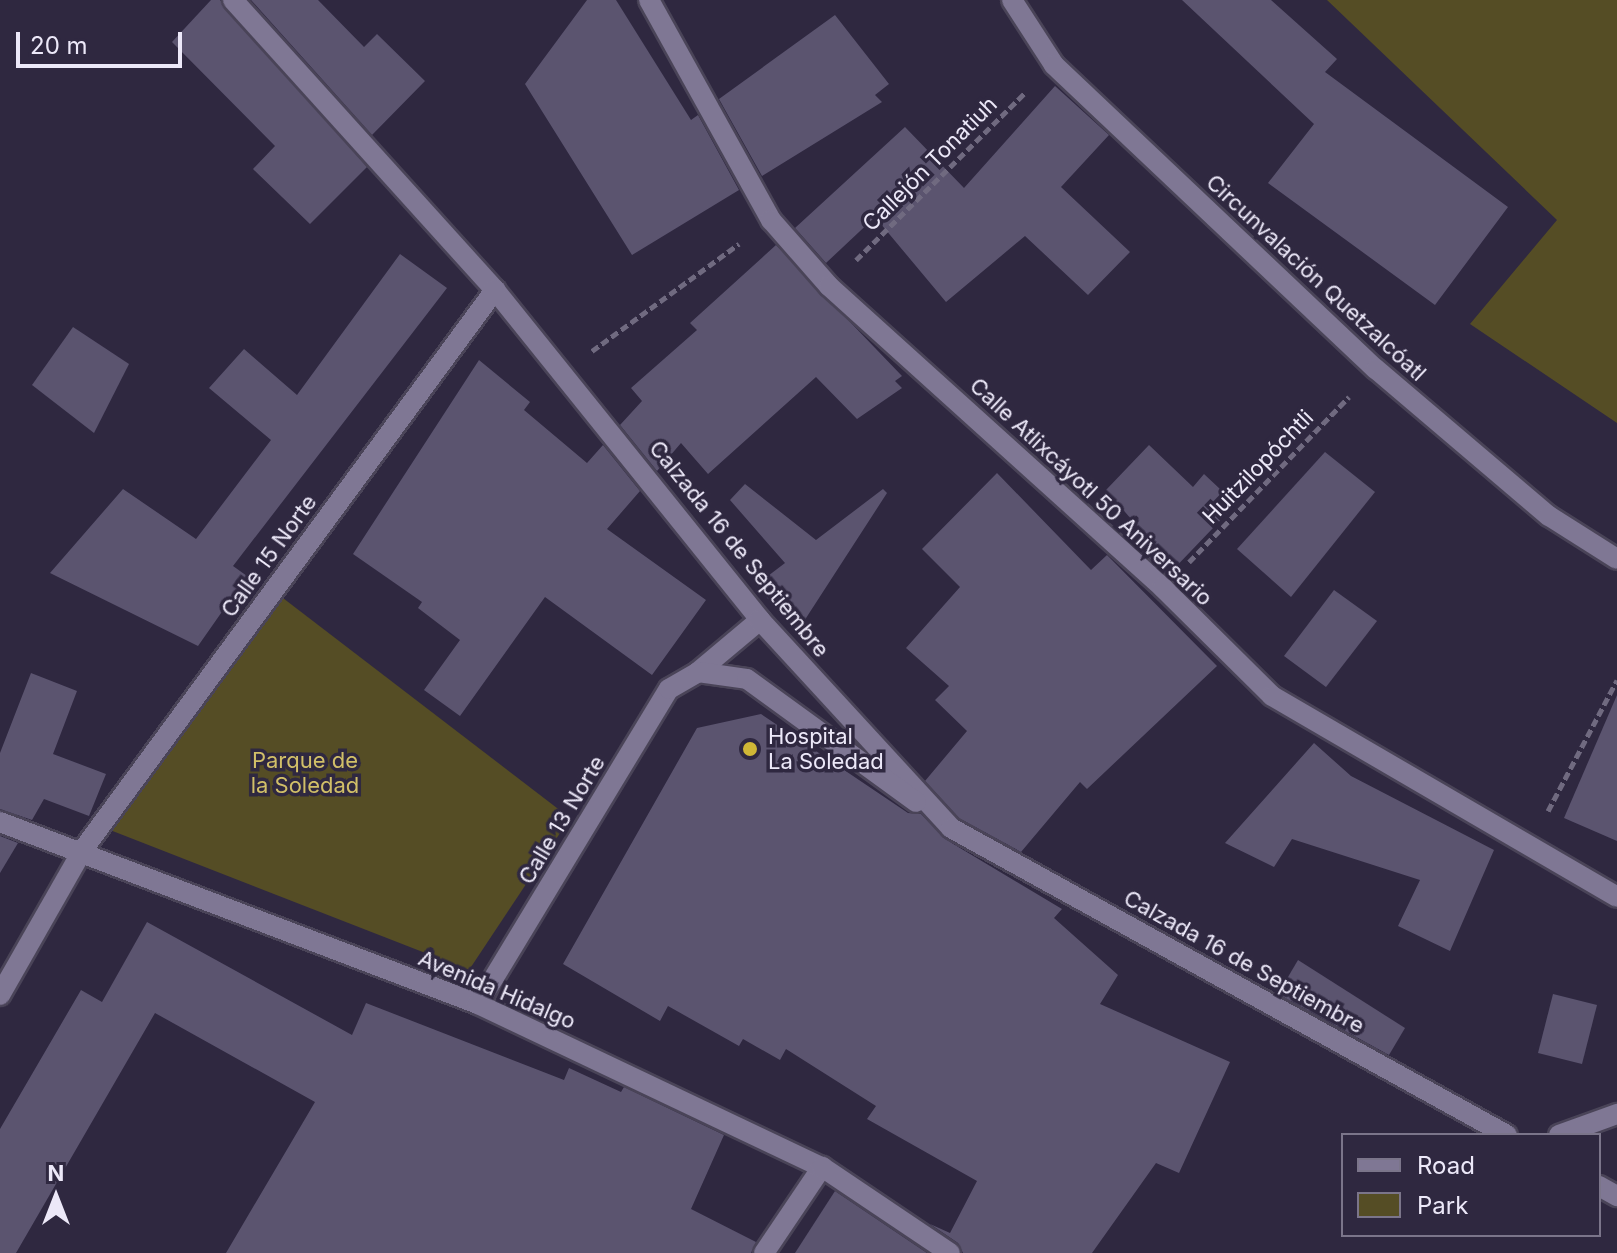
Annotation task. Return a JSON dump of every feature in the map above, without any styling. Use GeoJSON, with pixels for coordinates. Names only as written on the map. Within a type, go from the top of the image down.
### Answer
{"type":"FeatureCollection","features":[{"type":"Feature","properties":{"kind":"street","name":"Calzada 16 de Septiembre"},"geometry":{"type":"LineString","coordinates":[[233,0],[566,371],[760,620],[951,828],[1503,1133]]}},
{"type":"Feature","properties":{"kind":"street","name":"Calle Atlixcáyotl 50 Aniversario"},"geometry":{"type":"LineString","coordinates":[[649,0],[771,220],[829,286],[1163,588],[1272,696],[1617,897]]}},
{"type":"Feature","properties":{"kind":"street","name":"Circunvalación Quetzalcóatl"},"geometry":{"type":"LineString","coordinates":[[1012,0],[1054,65],[1376,369],[1549,516],[1617,559]]}},
{"type":"Feature","properties":{"kind":"street","name":"Calle 15 Norte"},"geometry":{"type":"LineString","coordinates":[[0,995],[82,851],[495,290]]}},
{"type":"Feature","properties":{"kind":"street","name":"Calle 13 Norte"},"geometry":{"type":"LineString","coordinates":[[478,1004],[669,689],[698,672],[760,620]]}},
{"type":"Feature","properties":{"kind":"street"},"geometry":{"type":"LineString","coordinates":[[698,672],[747,679],[951,828]]}},
{"type":"Feature","properties":{"kind":"street","name":"Avenida Hidalgo"},"geometry":{"type":"LineString","coordinates":[[0,822],[478,1004],[822,1167],[950,1253]]}},
{"type":"Feature","properties":{"kind":"street"},"geometry":{"type":"LineString","coordinates":[[1565,1133],[1617,1114]]}},
{"type":"Feature","properties":{"kind":"street"},"geometry":{"type":"LineString","coordinates":[[764,1253],[822,1167]]}},
{"type":"Feature","properties":{"kind":"path","name":"Callejón Tonatiuh"},"geometry":{"type":"LineString","coordinates":[[829,286],[1054,65]]}},
{"type":"Feature","properties":{"kind":"path"},"geometry":{"type":"LineString","coordinates":[[566,371],[771,220]]}},
{"type":"Feature","properties":{"kind":"path","name":"Huitzilopóchtli"},"geometry":{"type":"LineString","coordinates":[[1163,588],[1376,369]]}},
{"type":"Feature","properties":{"kind":"path"},"geometry":{"type":"LineString","coordinates":[[1529,847],[1617,680]]}},
{"type":"Feature","properties":{"kind":"green space"},"geometry":{"type":"Polygon","coordinates":[[[1327,0],[1617,0],[1617,423],[1470,324],[1557,220],[1327,0]]]}},
{"type":"Feature","properties":{"kind":"green space","name":"Parque de la Soledad"},"geometry":{"type":"Polygon","coordinates":[[[279,595],[570,818],[469,970],[110,830],[279,595]]]}},
{"type":"Feature","properties":{"kind":"building"},"geometry":{"type":"Polygon","coordinates":[[[211,0],[220,0],[367,167],[310,224],[253,169],[275,146],[172,42],[211,0]]]}},
{"type":"Feature","properties":{"kind":"building"},"geometry":{"type":"Polygon","coordinates":[[[251,0],[318,0],[364,47],[377,34],[425,81],[372,135],[251,0]]]}},
{"type":"Feature","properties":{"kind":"building"},"geometry":{"type":"Polygon","coordinates":[[[587,0],[616,0],[691,120],[698,115],[739,190],[632,255],[525,84],[587,0]]]}},
{"type":"Feature","properties":{"kind":"building"},"geometry":{"type":"Polygon","coordinates":[[[1182,0],[1271,0],[1337,59],[1325,72],[1508,207],[1435,305],[1268,183],[1314,124],[1182,0]]]}},
{"type":"Feature","properties":{"kind":"building"},"geometry":{"type":"Polygon","coordinates":[[[835,15],[889,84],[875,95],[882,102],[762,176],[719,99],[835,15]]]}},
{"type":"Feature","properties":{"kind":"building"},"geometry":{"type":"Polygon","coordinates":[[[1055,86],[1109,135],[1061,187],[1130,252],[1088,295],[1025,236],[946,302],[875,217],[826,263],[795,228],[905,127],[964,188],[1055,86]]]}},
{"type":"Feature","properties":{"kind":"building"},"geometry":{"type":"Polygon","coordinates":[[[776,245],[902,376],[895,381],[902,388],[857,419],[816,377],[708,474],[681,443],[657,471],[620,425],[642,401],[631,388],[697,330],[690,323],[776,245]]]}},
{"type":"Feature","properties":{"kind":"building"},"geometry":{"type":"Polygon","coordinates":[[[400,254],[447,288],[233,566],[247,576],[198,646],[50,573],[123,489],[196,539],[271,440],[209,388],[244,349],[297,395],[400,254]]]}},
{"type":"Feature","properties":{"kind":"building"},"geometry":{"type":"Polygon","coordinates":[[[73,327],[129,364],[94,433],[32,385],[73,327]]]}},
{"type":"Feature","properties":{"kind":"building"},"geometry":{"type":"Polygon","coordinates":[[[479,360],[530,402],[524,410],[587,463],[603,445],[640,491],[607,529],[706,600],[652,675],[545,597],[460,716],[424,690],[460,640],[418,608],[422,602],[353,554],[479,360]]]}},
{"type":"Feature","properties":{"kind":"building"},"geometry":{"type":"Polygon","coordinates":[[[1149,445],[1193,487],[1204,474],[1236,504],[1168,575],[1127,538],[1138,527],[1106,490],[1149,445]]]}},
{"type":"Feature","properties":{"kind":"building"},"geometry":{"type":"Polygon","coordinates":[[[1325,452],[1375,492],[1291,597],[1237,549],[1325,452]]]}},
{"type":"Feature","properties":{"kind":"building"},"geometry":{"type":"Polygon","coordinates":[[[997,473],[1091,570],[1107,555],[1217,666],[1087,789],[1080,782],[1021,852],[959,818],[925,781],[967,731],[935,700],[949,686],[906,648],[960,587],[922,549],[997,473]]]}},
{"type":"Feature","properties":{"kind":"building"},"geometry":{"type":"Polygon","coordinates":[[[745,484],[816,540],[883,489],[887,493],[797,632],[756,585],[785,563],[730,500],[745,484]]]}},
{"type":"Feature","properties":{"kind":"building"},"geometry":{"type":"Polygon","coordinates":[[[1334,590],[1377,621],[1326,687],[1284,656],[1334,590]]]}},
{"type":"Feature","properties":{"kind":"building"},"geometry":{"type":"Polygon","coordinates":[[[31,673],[77,691],[53,754],[106,774],[89,816],[44,799],[32,820],[0,809],[0,753],[31,673]]]}},
{"type":"Feature","properties":{"kind":"building"},"geometry":{"type":"Polygon","coordinates":[[[1617,695],[1617,841],[1564,818],[1617,695]]]}},
{"type":"Feature","properties":{"kind":"building"},"geometry":{"type":"Polygon","coordinates":[[[761,714],[908,813],[921,814],[945,839],[1062,909],[1054,918],[1118,975],[1100,1004],[1230,1062],[1179,1173],[1156,1163],[1092,1253],[963,1253],[958,1243],[930,1224],[950,1233],[977,1181],[867,1119],[876,1106],[786,1049],[780,1060],[743,1039],[739,1046],[668,1006],[660,1021],[563,964],[697,728],[761,714]]]}},
{"type":"Feature","properties":{"kind":"building"},"geometry":{"type":"Polygon","coordinates":[[[1314,743],[1351,776],[1494,850],[1450,951],[1398,926],[1420,880],[1292,839],[1274,867],[1225,843],[1314,743]]]}},
{"type":"Feature","properties":{"kind":"building"},"geometry":{"type":"Polygon","coordinates":[[[0,836],[18,843],[0,873],[0,836]]]}},
{"type":"Feature","properties":{"kind":"building"},"geometry":{"type":"Polygon","coordinates":[[[147,922],[352,1035],[366,1003],[564,1080],[569,1068],[621,1092],[624,1087],[724,1135],[691,1209],[756,1242],[751,1253],[226,1253],[315,1102],[155,1013],[16,1253],[0,1253],[0,1129],[81,990],[102,1002],[147,922]]]}},
{"type":"Feature","properties":{"kind":"building"},"geometry":{"type":"Polygon","coordinates":[[[1298,960],[1405,1028],[1389,1055],[1278,994],[1298,960]]]}},
{"type":"Feature","properties":{"kind":"building"},"geometry":{"type":"Polygon","coordinates":[[[1553,994],[1597,1005],[1582,1064],[1538,1053],[1553,994]]]}},
{"type":"Feature","properties":{"kind":"building"},"geometry":{"type":"Polygon","coordinates":[[[835,1191],[927,1253],[795,1253],[835,1191]]]}},
{"type":"Feature","properties":{"kind":"place","name":"Hospital La Soledad"},"geometry":{"type":"Point","coordinates":[750,749]}}]}
